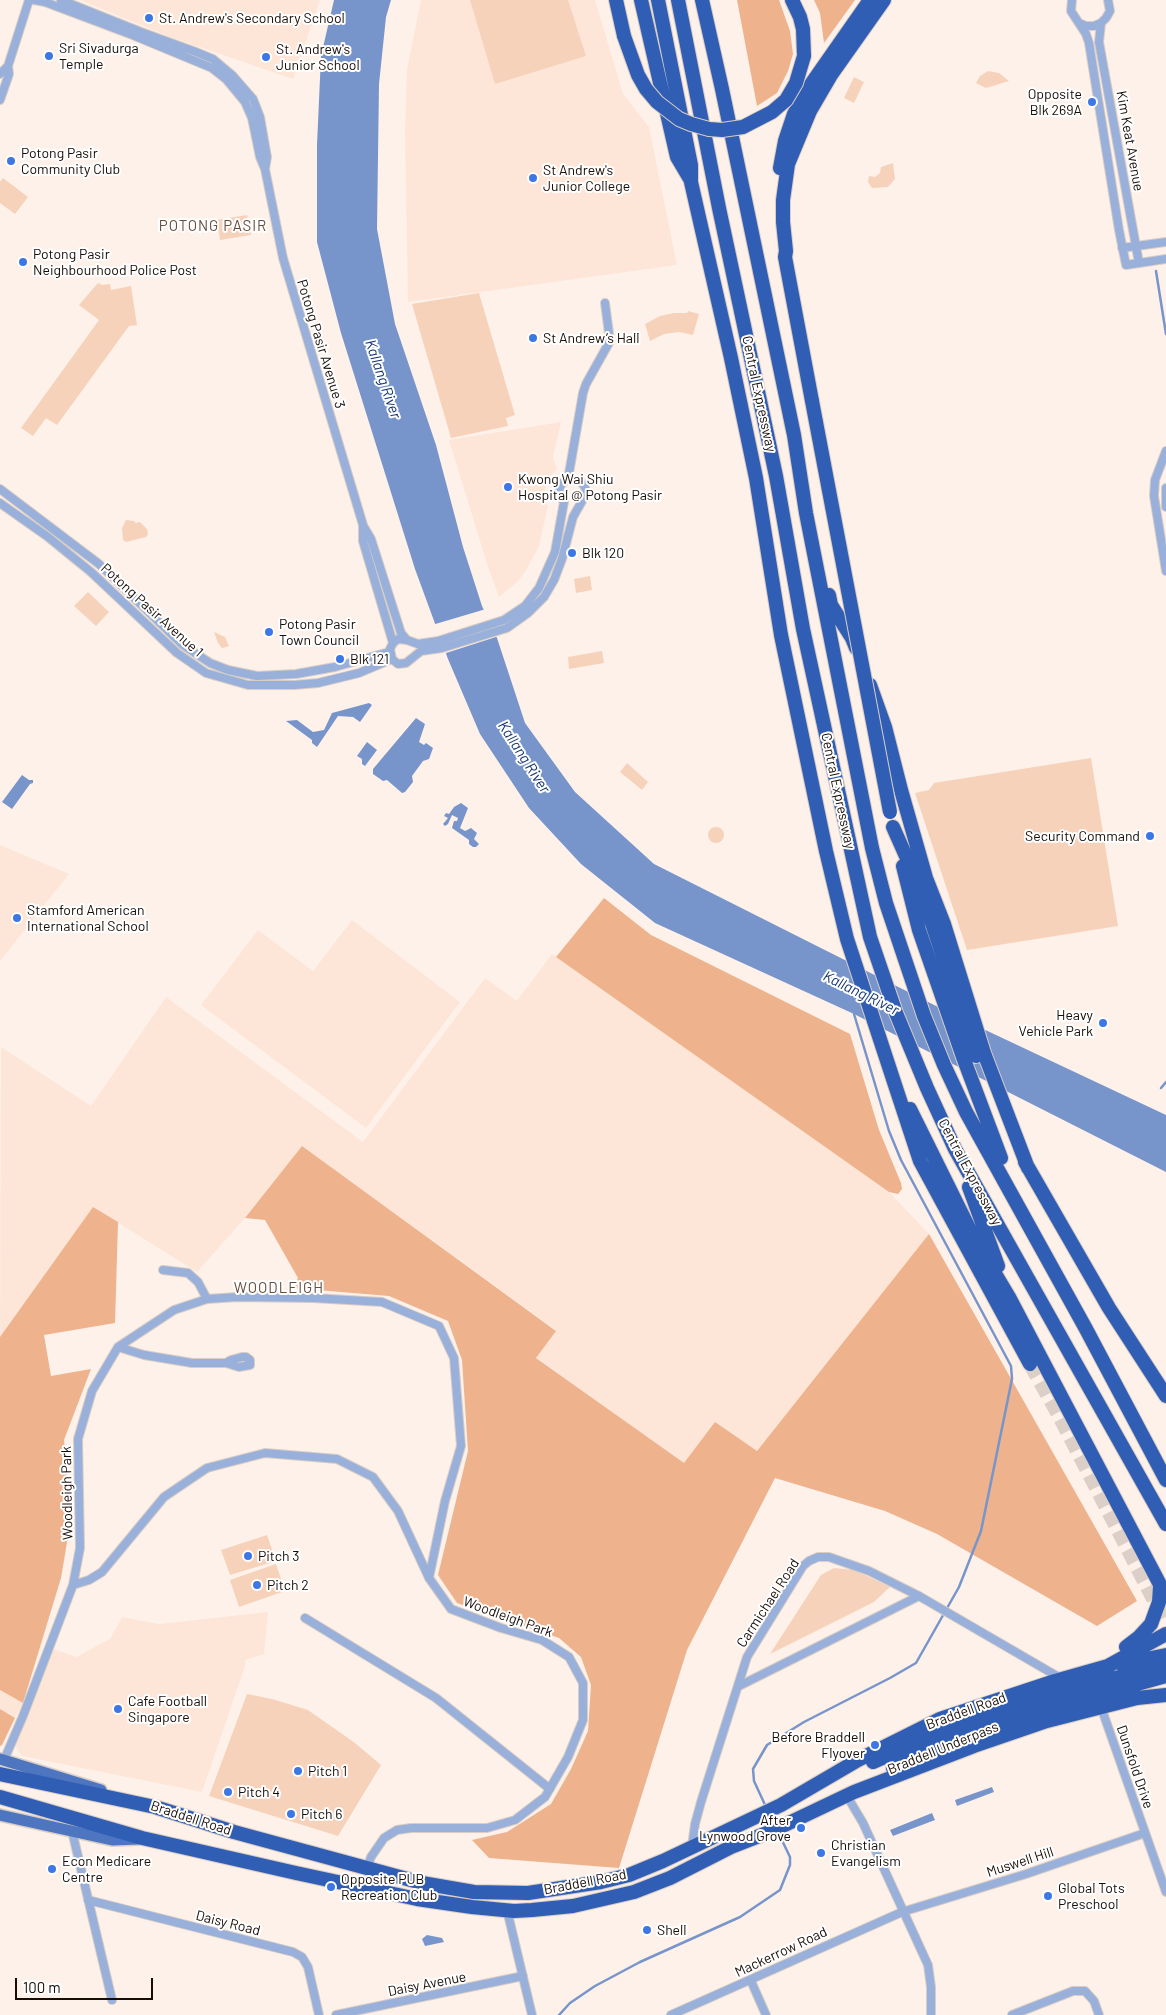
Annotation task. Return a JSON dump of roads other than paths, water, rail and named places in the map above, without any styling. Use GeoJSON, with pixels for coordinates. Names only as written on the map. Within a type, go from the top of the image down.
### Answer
{"type":"FeatureCollection","features":[{"type":"Feature","properties":{"kind":"highway"},"geometry":{"type":"LineString","coordinates":[[616,0],[631,58],[646,89],[669,113],[679,119],[691,124],[722,130],[743,127],[772,112],[786,100],[796,83],[801,70],[804,40],[800,17],[792,0]]}},
{"type":"Feature","properties":{"kind":"highway"},"geometry":{"type":"LineString","coordinates":[[641,0],[678,157],[691,182]]}},
{"type":"Feature","properties":{"kind":"highway"},"geometry":{"type":"LineString","coordinates":[[658,0],[691,165],[691,182],[756,478],[781,635],[826,852],[847,939],[920,1161],[1030,1364]]}},
{"type":"Feature","properties":{"kind":"highway","name":"Central Expressway"},"geometry":{"type":"LineString","coordinates":[[678,0],[719,208],[776,476],[803,629],[870,937],[896,1013],[955,1149],[1166,1524]]}},
{"type":"Feature","properties":{"kind":"highway","name":"Central Expressway"},"geometry":{"type":"LineString","coordinates":[[702,0],[777,349],[794,434],[806,513],[872,848],[898,940],[924,1016],[966,1112],[1020,1208],[1166,1480]]}},
{"type":"Feature","properties":{"kind":"highway"},"geometry":{"type":"LineString","coordinates":[[785,257],[781,252],[776,204],[785,141],[794,114],[807,90],[870,0]]}},
{"type":"Feature","properties":{"kind":"highway"},"geometry":{"type":"LineString","coordinates":[[884,0],[810,110],[788,164],[783,200],[783,222],[785,257],[893,827],[984,1053],[1003,1113],[1028,1168],[1109,1308],[1166,1396]]}},
{"type":"Feature","properties":{"kind":"highway"},"geometry":{"type":"LineString","coordinates":[[806,513],[814,527],[831,605],[852,638],[885,728],[926,878],[932,926],[978,1099],[1020,1208]]}},
{"type":"Feature","properties":{"kind":"highway"},"geometry":{"type":"LineString","coordinates":[[890,1065],[921,1134],[971,1231],[1009,1298],[1163,1591],[1158,1608],[1146,1630],[1119,1652],[1085,1672]]}},
{"type":"Feature","properties":{"kind":"highway"},"geometry":{"type":"LineString","coordinates":[[955,1149],[1009,1298]]}},
{"type":"Feature","properties":{"kind":"highway","name":"Braddell Road"},"geometry":{"type":"LineString","coordinates":[[774,1819],[858,1760],[940,1719],[1108,1666],[1166,1634]]}},
{"type":"Feature","properties":{"kind":"highway"},"geometry":{"type":"LineString","coordinates":[[1108,1666],[1166,1655]]}},
{"type":"Feature","properties":{"kind":"highway","name":"Braddell Underpass"},"geometry":{"type":"LineString","coordinates":[[731,1847],[774,1819],[944,1731],[1040,1697],[1166,1665]]}},
{"type":"Feature","properties":{"kind":"highway","name":"Braddell Underpass"},"geometry":{"type":"LineString","coordinates":[[774,1819],[951,1742],[1044,1710],[1166,1676]]}},
{"type":"Feature","properties":{"kind":"highway"},"geometry":{"type":"LineString","coordinates":[[1137,1698],[1166,1689]]}},
{"type":"Feature","properties":{"kind":"highway","name":"Braddell Road"},"geometry":{"type":"LineString","coordinates":[[155,1806],[234,1832],[422,1883],[474,1892],[528,1893],[570,1888],[629,1875],[692,1847],[847,1796],[982,1743],[1047,1721],[1137,1698],[1166,1695]]}},
{"type":"Feature","properties":{"kind":"highway"},"geometry":{"type":"LineString","coordinates":[[0,1774],[155,1806]]}},
{"type":"Feature","properties":{"kind":"highway"},"geometry":{"type":"LineString","coordinates":[[0,1797],[142,1838]]}},
{"type":"Feature","properties":{"kind":"highway","name":"Braddell Road"},"geometry":{"type":"LineString","coordinates":[[142,1838],[417,1898],[472,1907],[507,1910],[573,1906],[634,1892],[670,1878],[731,1847]]}},
{"type":"Feature","properties":{"kind":"main road","name":"Braddell Road"},"geometry":{"type":"LineString","coordinates":[[2,1759],[155,1806]]}},
{"type":"Feature","properties":{"kind":"main road","name":"Braddell Road"},"geometry":{"type":"LineString","coordinates":[[0,1815],[112,1840],[142,1838]]}},
{"type":"Feature","properties":{"kind":"street"},"geometry":{"type":"LineString","coordinates":[[0,100],[9,74],[8,66],[29,0]]}},
{"type":"Feature","properties":{"kind":"street","name":"Potong Pasir Avenue 3"},"geometry":{"type":"LineString","coordinates":[[34,0],[46,2],[130,34],[212,68],[226,79],[245,102],[252,118],[260,157],[265,169],[283,258],[363,525],[372,539],[401,633],[414,646]]}},
{"type":"Feature","properties":{"kind":"street","name":"Potong Pasir Avenue 3"},"geometry":{"type":"LineString","coordinates":[[61,0],[196,52],[213,60],[232,75],[253,99],[260,117],[267,157],[265,169]]}},
{"type":"Feature","properties":{"kind":"street","name":"Kim Keat Avenue"},"geometry":{"type":"LineString","coordinates":[[1072,0],[1071,11],[1089,43],[1122,248]]}},
{"type":"Feature","properties":{"kind":"street","name":"Kim Keat Avenue"},"geometry":{"type":"LineString","coordinates":[[1110,1],[1110,11],[1101,23],[1100,42],[1139,263]]}},
{"type":"Feature","properties":{"kind":"street"},"geometry":{"type":"LineString","coordinates":[[1079,23],[1086,26],[1094,26],[1101,23]]}},
{"type":"Feature","properties":{"kind":"street"},"geometry":{"type":"LineString","coordinates":[[0,74],[8,66]]}},
{"type":"Feature","properties":{"kind":"street"},"geometry":{"type":"LineString","coordinates":[[1166,242],[1122,248],[1126,265],[1166,259]]}},
{"type":"Feature","properties":{"kind":"street"},"geometry":{"type":"LineString","coordinates":[[568,479],[586,384],[610,341],[605,303]]}},
{"type":"Feature","properties":{"kind":"street"},"geometry":{"type":"LineString","coordinates":[[1166,451],[1155,480],[1154,496],[1166,572]]}},
{"type":"Feature","properties":{"kind":"street","name":"Potong Pasir Avenue 1"},"geometry":{"type":"LineString","coordinates":[[393,643],[398,639],[414,646],[442,648],[507,628],[528,613],[544,597],[554,580],[562,559],[573,517],[586,494],[584,485],[578,479],[568,479],[562,483],[559,490],[564,502],[555,552],[539,588],[525,606],[504,620],[438,641],[414,646]]}},
{"type":"Feature","properties":{"kind":"street"},"geometry":{"type":"LineString","coordinates":[[1166,488],[1166,507]]}},
{"type":"Feature","properties":{"kind":"street","name":"Potong Pasir Avenue 1"},"geometry":{"type":"LineString","coordinates":[[0,489],[99,564],[183,645],[210,663],[228,670],[257,676],[296,674],[390,656],[402,664],[410,662],[414,646]]}},
{"type":"Feature","properties":{"kind":"street"},"geometry":{"type":"LineString","coordinates":[[564,502],[570,505],[580,503]]}},
{"type":"Feature","properties":{"kind":"street","name":"Potong Pasir Avenue 1"},"geometry":{"type":"LineString","coordinates":[[0,503],[48,537],[92,572],[177,653],[206,673],[248,685],[294,685],[359,673],[390,656]]}},
{"type":"Feature","properties":{"kind":"street","name":"Potong Pasir Avenue 3"},"geometry":{"type":"LineString","coordinates":[[363,525],[363,542],[393,643]]}},
{"type":"Feature","properties":{"kind":"street"},"geometry":{"type":"LineString","coordinates":[[390,656],[393,643]]}},
{"type":"Feature","properties":{"kind":"street"},"geometry":{"type":"LineString","coordinates":[[163,1270],[188,1273],[198,1282],[207,1299]]}},
{"type":"Feature","properties":{"kind":"street","name":"Woodleigh Park"},"geometry":{"type":"LineString","coordinates":[[2,1759],[36,1683],[73,1584],[80,1548],[78,1439],[92,1391],[118,1347],[174,1310],[207,1299],[237,1297],[313,1298],[382,1302],[439,1326],[454,1358],[461,1446],[445,1502],[429,1578]]}},
{"type":"Feature","properties":{"kind":"street"},"geometry":{"type":"LineString","coordinates":[[118,1347],[144,1355],[192,1363],[226,1363]]}},
{"type":"Feature","properties":{"kind":"street","name":"Woodleigh Park"},"geometry":{"type":"LineString","coordinates":[[73,1584],[88,1580],[102,1572],[164,1496],[207,1468],[264,1453],[337,1459],[373,1477],[398,1511],[429,1578],[450,1609],[542,1640],[569,1657],[583,1682],[582,1720],[568,1757],[545,1797],[515,1820],[487,1828],[412,1828],[397,1830],[384,1838],[371,1857],[367,1868]]}},
{"type":"Feature","properties":{"kind":"street","name":"Carmichael Road"},"geometry":{"type":"LineString","coordinates":[[692,1847],[699,1810],[748,1657],[803,1566],[809,1561],[818,1557],[838,1558],[869,1571],[919,1596],[1062,1679]]}},
{"type":"Feature","properties":{"kind":"street"},"geometry":{"type":"LineString","coordinates":[[739,1686],[919,1596]]}},
{"type":"Feature","properties":{"kind":"street"},"geometry":{"type":"LineString","coordinates":[[305,1618],[436,1698],[550,1789]]}},
{"type":"Feature","properties":{"kind":"street","name":"Dunsfold Drive"},"geometry":{"type":"LineString","coordinates":[[1101,1707],[1166,1892]]}},
{"type":"Feature","properties":{"kind":"street"},"geometry":{"type":"LineString","coordinates":[[847,1796],[866,1830],[902,1912],[928,1965],[931,1987],[931,2015]]}},
{"type":"Feature","properties":{"kind":"street"},"geometry":{"type":"LineString","coordinates":[[72,1831],[112,2000]]}},
{"type":"Feature","properties":{"kind":"street","name":"Muswell Hill"},"geometry":{"type":"LineString","coordinates":[[902,1912],[1026,1874],[1145,1833]]}},
{"type":"Feature","properties":{"kind":"street","name":"Daisy Road"},"geometry":{"type":"LineString","coordinates":[[88,1900],[293,1952],[302,1957],[308,1967],[319,2015]]}},
{"type":"Feature","properties":{"kind":"street"},"geometry":{"type":"LineString","coordinates":[[507,1910],[532,2015]]}},
{"type":"Feature","properties":{"kind":"street","name":"Mackerrow Road"},"geometry":{"type":"LineString","coordinates":[[671,2015],[751,1981],[856,1931],[902,1912]]}},
{"type":"Feature","properties":{"kind":"street","name":"Daisy Avenue"},"geometry":{"type":"LineString","coordinates":[[336,2015],[523,1976]]}},
{"type":"Feature","properties":{"kind":"street"},"geometry":{"type":"LineString","coordinates":[[751,1981],[766,2015]]}},
{"type":"Feature","properties":{"kind":"street"},"geometry":{"type":"LineString","coordinates":[[1012,2015],[1073,1991],[1085,1991],[1094,2001],[1099,2015]]}},
{"type":"Feature","properties":{"kind":"water","name":"Kallang River"},"geometry":{"type":"Polygon","coordinates":[[[334,0],[391,0],[386,17],[379,84],[377,229],[395,324],[436,445],[463,547],[482,606],[497,638],[525,723],[575,792],[654,864],[962,1019],[1166,1115],[1166,1172],[854,1014],[655,923],[581,864],[529,808],[480,734],[448,659],[415,569],[341,333],[317,242],[317,145],[321,56],[334,0]]]}},
{"type":"Feature","properties":{"kind":"water"},"geometry":{"type":"Polygon","coordinates":[[[369,703],[372,705],[360,722],[353,717],[338,716],[317,747],[312,743],[312,740],[286,721],[297,720],[313,732],[324,730],[332,713],[369,703]]]}},
{"type":"Feature","properties":{"kind":"water"},"geometry":{"type":"Polygon","coordinates":[[[416,718],[425,724],[419,742],[424,745],[426,743],[433,748],[429,759],[423,761],[412,776],[413,782],[402,793],[387,780],[383,781],[373,774],[373,769],[416,718]]]}},
{"type":"Feature","properties":{"kind":"water"},"geometry":{"type":"Polygon","coordinates":[[[367,742],[377,750],[365,766],[362,764],[362,759],[357,756],[367,742]]]}},
{"type":"Feature","properties":{"kind":"water"},"geometry":{"type":"Polygon","coordinates":[[[22,775],[29,780],[33,780],[33,783],[30,784],[12,809],[2,802],[22,775]]]}},
{"type":"Feature","properties":{"kind":"water"},"geometry":{"type":"Polygon","coordinates":[[[461,803],[468,808],[460,828],[465,831],[471,828],[477,833],[474,839],[479,844],[476,847],[469,844],[469,840],[452,828],[454,821],[457,821],[458,818],[452,815],[448,824],[445,826],[443,824],[448,818],[444,816],[446,813],[449,814],[454,807],[461,803]]]}},
{"type":"Feature","properties":{"kind":"water"},"geometry":{"type":"Polygon","coordinates":[[[992,1787],[994,1792],[957,1806],[955,1800],[992,1787]]]}},
{"type":"Feature","properties":{"kind":"water"},"geometry":{"type":"Polygon","coordinates":[[[932,1813],[935,1820],[893,1836],[890,1830],[932,1813]]]}},
{"type":"Feature","properties":{"kind":"water"},"geometry":{"type":"Polygon","coordinates":[[[427,1935],[442,1938],[444,1942],[425,1946],[422,1939],[427,1935]]]}},
{"type":"Feature","properties":{"kind":"waterway"},"geometry":{"type":"LineString","coordinates":[[1156,271],[1166,334]]}},
{"type":"Feature","properties":{"kind":"waterway"},"geometry":{"type":"LineString","coordinates":[[766,1807],[754,1781],[753,1769],[767,1745],[804,1722],[916,1663],[959,1587],[981,1531],[1012,1379],[1011,1366],[901,1160],[889,1131],[854,1014]]}},
{"type":"Feature","properties":{"kind":"waterway"},"geometry":{"type":"LineString","coordinates":[[1161,1088],[1166,1082]]}},
{"type":"Feature","properties":{"kind":"waterway"},"geometry":{"type":"LineString","coordinates":[[559,2015],[570,2003],[595,1986],[640,1962],[740,1917],[780,1890],[790,1865],[790,1857],[778,1832]]}},
{"type":"Feature","properties":{"kind":"tunnel"},"geometry":{"type":"LineString","coordinates":[[1030,1364],[1060,1418],[1166,1624]]}},
{"type":"Feature","properties":{"kind":"place","name":"St. Andrew's Secondary School"},"geometry":{"type":"Point","coordinates":[149,18]}},
{"type":"Feature","properties":{"kind":"place","name":"Sri Sivadurga Temple"},"geometry":{"type":"Point","coordinates":[49,56]}},
{"type":"Feature","properties":{"kind":"place","name":"St. Andrew's Junior School"},"geometry":{"type":"Point","coordinates":[266,57]}},
{"type":"Feature","properties":{"kind":"place","name":"Opposite Blk 269A"},"geometry":{"type":"Point","coordinates":[1092,102]}},
{"type":"Feature","properties":{"kind":"place","name":"Potong Pasir Community Club"},"geometry":{"type":"Point","coordinates":[11,161]}},
{"type":"Feature","properties":{"kind":"place","name":"St Andrew's Junior College"},"geometry":{"type":"Point","coordinates":[533,178]}},
{"type":"Feature","properties":{"kind":"place","name":"Potong Pasir Neighbourhood Police Post"},"geometry":{"type":"Point","coordinates":[23,262]}},
{"type":"Feature","properties":{"kind":"place","name":"St Andrew’s Hall"},"geometry":{"type":"Point","coordinates":[533,338]}},
{"type":"Feature","properties":{"kind":"place","name":"Kwong Wai Shiu Hospital @ Potong Pasir"},"geometry":{"type":"Point","coordinates":[508,487]}},
{"type":"Feature","properties":{"kind":"place","name":"Blk 120"},"geometry":{"type":"Point","coordinates":[572,553]}},
{"type":"Feature","properties":{"kind":"place","name":"Potong Pasir Town Council"},"geometry":{"type":"Point","coordinates":[269,632]}},
{"type":"Feature","properties":{"kind":"place","name":"Blk 121"},"geometry":{"type":"Point","coordinates":[340,659]}},
{"type":"Feature","properties":{"kind":"place","name":"Security Command"},"geometry":{"type":"Point","coordinates":[1150,836]}},
{"type":"Feature","properties":{"kind":"place","name":"Stamford American International School"},"geometry":{"type":"Point","coordinates":[17,918]}},
{"type":"Feature","properties":{"kind":"place","name":"Heavy Vehicle Park"},"geometry":{"type":"Point","coordinates":[1103,1023]}},
{"type":"Feature","properties":{"kind":"place","name":"Pitch 3"},"geometry":{"type":"Point","coordinates":[248,1556]}},
{"type":"Feature","properties":{"kind":"place","name":"Pitch 2"},"geometry":{"type":"Point","coordinates":[257,1585]}},
{"type":"Feature","properties":{"kind":"place","name":"Cafe Football Singapore"},"geometry":{"type":"Point","coordinates":[118,1709]}},
{"type":"Feature","properties":{"kind":"place","name":"Before Braddell Flyover"},"geometry":{"type":"Point","coordinates":[875,1745]}},
{"type":"Feature","properties":{"kind":"place","name":"Pitch 1"},"geometry":{"type":"Point","coordinates":[298,1771]}},
{"type":"Feature","properties":{"kind":"place","name":"Pitch 4"},"geometry":{"type":"Point","coordinates":[228,1792]}},
{"type":"Feature","properties":{"kind":"place","name":"Pitch 6"},"geometry":{"type":"Point","coordinates":[291,1814]}},
{"type":"Feature","properties":{"kind":"place","name":"After Lynwood Grove"},"geometry":{"type":"Point","coordinates":[801,1828]}},
{"type":"Feature","properties":{"kind":"place","name":"Christian Evangelism"},"geometry":{"type":"Point","coordinates":[821,1853]}},
{"type":"Feature","properties":{"kind":"place","name":"Econ Medicare Centre"},"geometry":{"type":"Point","coordinates":[52,1869]}},
{"type":"Feature","properties":{"kind":"place","name":"Opposite PUB Recreation Club"},"geometry":{"type":"Point","coordinates":[331,1887]}},
{"type":"Feature","properties":{"kind":"place","name":"Global Tots Preschool"},"geometry":{"type":"Point","coordinates":[1048,1896]}},
{"type":"Feature","properties":{"kind":"place","name":"Shell"},"geometry":{"type":"Point","coordinates":[647,1930]}},
{"type":"Feature","properties":{"kind":"district","name":"POTONG PASIR"},"geometry":{"type":"Point","coordinates":[213,226]}},
{"type":"Feature","properties":{"kind":"district","name":"WOODLEIGH"},"geometry":{"type":"Point","coordinates":[279,1288]}}]}
